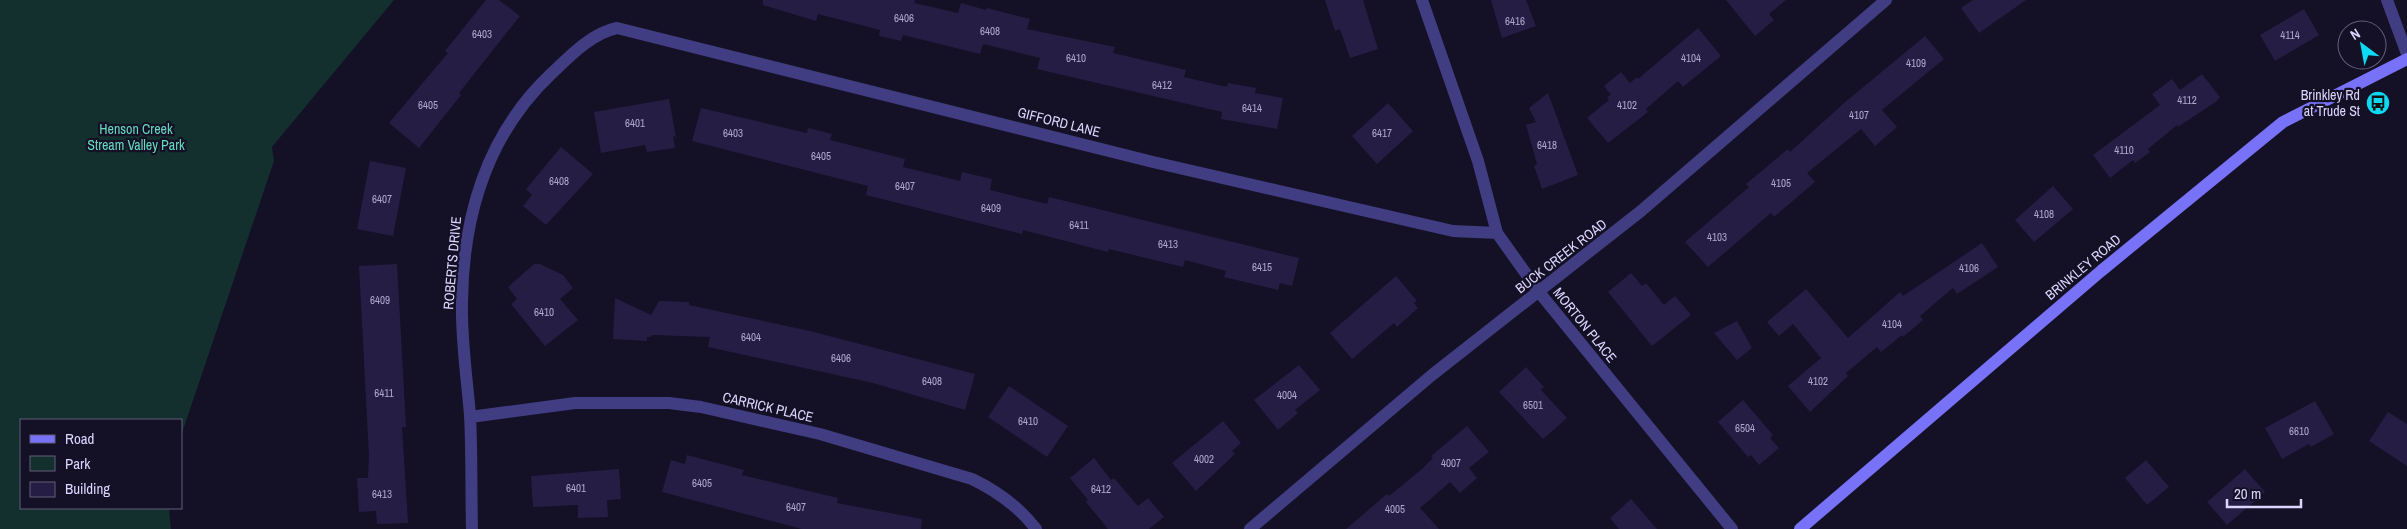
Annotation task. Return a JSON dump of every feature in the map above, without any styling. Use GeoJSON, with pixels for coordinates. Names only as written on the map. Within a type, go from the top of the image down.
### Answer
{"type":"FeatureCollection","features":[{"type":"Feature","properties":{"kind":"main road","name":"BRINKLEY ROAD"},"geometry":{"type":"LineString","coordinates":[[1800,529],[2101,271],[2283,122],[2407,59]]}},
{"type":"Feature","properties":{"kind":"street","name":"MORTON PLACE"},"geometry":{"type":"LineString","coordinates":[[1422,0],[1478,161],[1497,233],[1539,292],[1732,529]]}},
{"type":"Feature","properties":{"kind":"street","name":"BUCK CREEK ROAD"},"geometry":{"type":"LineString","coordinates":[[1250,529],[1432,375],[1596,248],[1714,150],[1886,0]]}},
{"type":"Feature","properties":{"kind":"street"},"geometry":{"type":"LineString","coordinates":[[2387,0],[2407,54]]}},
{"type":"Feature","properties":{"kind":"street","name":"GIFFORD LANE"},"geometry":{"type":"LineString","coordinates":[[616,28],[1153,162],[1453,231],[1497,233]]}},
{"type":"Feature","properties":{"kind":"street","name":"ROBERTS DRIVE"},"geometry":{"type":"LineString","coordinates":[[472,529],[470,417],[462,302],[472,210],[489,159],[512,118],[545,79],[583,46],[607,30],[616,28]]}},
{"type":"Feature","properties":{"kind":"street","name":"CARRICK PLACE"},"geometry":{"type":"LineString","coordinates":[[470,417],[575,402],[639,402],[701,407],[820,434],[972,479],[991,488],[1008,500],[1036,529]]}},
{"type":"Feature","properties":{"kind":"green space","name":"Henson Creek Stream Valley Park"},"geometry":{"type":"Polygon","coordinates":[[[0,0],[394,0],[272,147],[274,161],[182,433],[182,419],[20,419],[20,509],[169,509],[171,529],[0,529],[0,0]]]}},
{"type":"Feature","properties":{"kind":"building"},"geometry":{"type":"Polygon","coordinates":[[[486,0],[499,0],[520,16],[459,93],[461,95],[419,148],[389,123],[448,53],[445,51],[486,0]]]}},
{"type":"Feature","properties":{"kind":"building"},"geometry":{"type":"Polygon","coordinates":[[[763,0],[915,0],[914,3],[958,13],[961,3],[986,10],[987,8],[1030,19],[1027,29],[1115,47],[1113,53],[1186,70],[1184,77],[1227,87],[1228,83],[1256,88],[1255,93],[1283,98],[1277,129],[1221,119],[1222,112],[1037,69],[1040,58],[983,44],[980,54],[903,35],[901,41],[879,36],[880,30],[818,14],[816,21],[763,5],[763,0]]]}},
{"type":"Feature","properties":{"kind":"building"},"geometry":{"type":"Polygon","coordinates":[[[1325,0],[1363,0],[1378,49],[1350,58],[1340,29],[1335,31],[1325,0]]]}},
{"type":"Feature","properties":{"kind":"building"},"geometry":{"type":"Polygon","coordinates":[[[1491,0],[1526,0],[1536,26],[1502,38],[1491,0]]]}},
{"type":"Feature","properties":{"kind":"building"},"geometry":{"type":"Polygon","coordinates":[[[1726,0],[1786,0],[1769,14],[1774,20],[1755,36],[1726,0]]]}},
{"type":"Feature","properties":{"kind":"building"},"geometry":{"type":"Polygon","coordinates":[[[1973,0],[2026,0],[1979,33],[1961,8],[1973,0]]]}},
{"type":"Feature","properties":{"kind":"building"},"geometry":{"type":"Polygon","coordinates":[[[2304,9],[2319,35],[2275,61],[2260,35],[2304,9]]]}},
{"type":"Feature","properties":{"kind":"building"},"geometry":{"type":"Polygon","coordinates":[[[1698,28],[1721,56],[1683,87],[1678,81],[1646,109],[1648,112],[1608,143],[1587,118],[1609,100],[1607,97],[1611,95],[1604,86],[1621,72],[1630,83],[1637,77],[1638,79],[1698,28]]]}},
{"type":"Feature","properties":{"kind":"building"},"geometry":{"type":"Polygon","coordinates":[[[1925,36],[1944,59],[1882,110],[1897,127],[1875,146],[1861,129],[1807,173],[1815,182],[1774,217],[1771,213],[1708,267],[1685,242],[1749,187],[1746,184],[1788,149],[1790,152],[1844,103],[1925,36]]]}},
{"type":"Feature","properties":{"kind":"building"},"geometry":{"type":"Polygon","coordinates":[[[2202,74],[2220,97],[2217,101],[2178,127],[2177,125],[2148,149],[2150,152],[2135,163],[2133,160],[2110,178],[2093,155],[2160,105],[2152,94],[2172,79],[2180,90],[2202,74]]]}},
{"type":"Feature","properties":{"kind":"building"},"geometry":{"type":"Polygon","coordinates":[[[1548,93],[1578,175],[1542,189],[1534,166],[1537,164],[1526,125],[1536,122],[1529,108],[1548,93]]]}},
{"type":"Feature","properties":{"kind":"building"},"geometry":{"type":"Polygon","coordinates":[[[669,99],[676,137],[673,136],[675,148],[647,152],[645,145],[601,153],[594,112],[669,99]]]}},
{"type":"Feature","properties":{"kind":"building"},"geometry":{"type":"Polygon","coordinates":[[[1388,103],[1413,131],[1377,164],[1352,136],[1388,103]]]}},
{"type":"Feature","properties":{"kind":"building"},"geometry":{"type":"Polygon","coordinates":[[[701,108],[807,133],[808,128],[832,134],[830,140],[905,159],[903,167],[960,181],[962,172],[992,179],[990,190],[1047,204],[1049,197],[1299,258],[1292,286],[1280,283],[1278,290],[1224,277],[1226,271],[1185,260],[1183,267],[1109,249],[1108,252],[1023,230],[1022,234],[866,195],[868,186],[692,141],[701,108]]]}},
{"type":"Feature","properties":{"kind":"building"},"geometry":{"type":"Polygon","coordinates":[[[561,147],[593,174],[546,225],[523,206],[532,195],[526,189],[561,147]]]}},
{"type":"Feature","properties":{"kind":"building"},"geometry":{"type":"Polygon","coordinates":[[[370,161],[406,168],[393,236],[357,229],[370,161]]]}},
{"type":"Feature","properties":{"kind":"building"},"geometry":{"type":"Polygon","coordinates":[[[2053,186],[2073,209],[2034,242],[2015,220],[2053,186]]]}},
{"type":"Feature","properties":{"kind":"building"},"geometry":{"type":"Polygon","coordinates":[[[1982,243],[1998,267],[1957,294],[1953,288],[1920,316],[1923,320],[1903,337],[1902,335],[1881,352],[1877,347],[1846,373],[1848,376],[1810,412],[1788,386],[1821,358],[1793,324],[1779,336],[1767,322],[1806,289],[1848,338],[1900,292],[1903,296],[1982,243]]]}},
{"type":"Feature","properties":{"kind":"building"},"geometry":{"type":"Polygon","coordinates":[[[397,264],[406,427],[402,427],[408,523],[377,524],[376,511],[359,512],[357,478],[368,478],[369,456],[359,266],[397,264]]]}},
{"type":"Feature","properties":{"kind":"building"},"geometry":{"type":"Polygon","coordinates":[[[534,264],[540,264],[563,275],[573,288],[560,299],[578,320],[545,346],[511,304],[517,299],[508,287],[534,264]]]}},
{"type":"Feature","properties":{"kind":"building"},"geometry":{"type":"Polygon","coordinates":[[[1631,273],[1642,286],[1646,283],[1664,305],[1675,296],[1691,315],[1652,346],[1608,292],[1631,273]]]}},
{"type":"Feature","properties":{"kind":"building"},"geometry":{"type":"Polygon","coordinates":[[[1396,276],[1417,301],[1414,303],[1418,308],[1397,327],[1394,323],[1352,359],[1330,333],[1396,276]]]}},
{"type":"Feature","properties":{"kind":"building"},"geometry":{"type":"Polygon","coordinates":[[[615,298],[651,315],[659,301],[689,302],[689,305],[810,331],[975,374],[965,410],[873,383],[708,347],[710,337],[652,335],[647,337],[647,341],[613,339],[615,298]]]}},
{"type":"Feature","properties":{"kind":"building"},"geometry":{"type":"Polygon","coordinates":[[[1737,321],[1752,348],[1737,360],[1714,333],[1737,321]]]}},
{"type":"Feature","properties":{"kind":"building"},"geometry":{"type":"Polygon","coordinates":[[[1299,365],[1320,390],[1295,410],[1298,413],[1278,430],[1254,400],[1299,365]]]}},
{"type":"Feature","properties":{"kind":"building"},"geometry":{"type":"Polygon","coordinates":[[[1526,367],[1544,387],[1541,390],[1567,418],[1543,439],[1499,392],[1526,367]]]}},
{"type":"Feature","properties":{"kind":"building"},"geometry":{"type":"Polygon","coordinates":[[[1009,386],[1068,426],[1047,457],[988,417],[1009,386]]]}},
{"type":"Feature","properties":{"kind":"building"},"geometry":{"type":"Polygon","coordinates":[[[1743,400],[1773,435],[1770,438],[1779,448],[1759,465],[1751,455],[1748,457],[1718,422],[1743,400]]]}},
{"type":"Feature","properties":{"kind":"building"},"geometry":{"type":"Polygon","coordinates":[[[2315,401],[2334,434],[2311,447],[2309,444],[2282,459],[2265,428],[2315,401]]]}},
{"type":"Feature","properties":{"kind":"building"},"geometry":{"type":"Polygon","coordinates":[[[2388,412],[2407,424],[2407,466],[2369,441],[2388,412]]]}},
{"type":"Feature","properties":{"kind":"building"},"geometry":{"type":"Polygon","coordinates":[[[1223,421],[1241,443],[1232,451],[1235,454],[1196,491],[1172,463],[1223,421]]]}},
{"type":"Feature","properties":{"kind":"building"},"geometry":{"type":"Polygon","coordinates":[[[1467,426],[1489,452],[1469,468],[1477,478],[1460,493],[1450,482],[1420,508],[1439,529],[1346,529],[1387,494],[1389,496],[1422,469],[1433,458],[1431,456],[1467,426]]]}},
{"type":"Feature","properties":{"kind":"building"},"geometry":{"type":"Polygon","coordinates":[[[687,455],[744,470],[742,475],[838,498],[837,503],[922,519],[921,529],[802,529],[662,492],[671,460],[685,464],[687,455]]]}},
{"type":"Feature","properties":{"kind":"building"},"geometry":{"type":"Polygon","coordinates":[[[1094,458],[1111,480],[1114,478],[1138,506],[1148,498],[1164,517],[1149,529],[1108,529],[1086,502],[1088,500],[1070,478],[1094,458]]]}},
{"type":"Feature","properties":{"kind":"building"},"geometry":{"type":"Polygon","coordinates":[[[2146,460],[2169,487],[2147,505],[2125,478],[2146,460]]]}},
{"type":"Feature","properties":{"kind":"building"},"geometry":{"type":"Polygon","coordinates":[[[619,469],[621,499],[607,500],[608,517],[578,518],[578,505],[533,507],[531,476],[619,469]]]}},
{"type":"Feature","properties":{"kind":"building"},"geometry":{"type":"Polygon","coordinates":[[[2245,469],[2265,492],[2227,525],[2207,502],[2245,469]]]}},
{"type":"Feature","properties":{"kind":"building"},"geometry":{"type":"Polygon","coordinates":[[[1631,499],[1657,529],[1619,529],[1610,518],[1631,499]]]}},
{"type":"Feature","properties":{"kind":"place","name":"Brinkley Rd at Trude St"},"geometry":{"type":"Point","coordinates":[2378,103]}}]}
